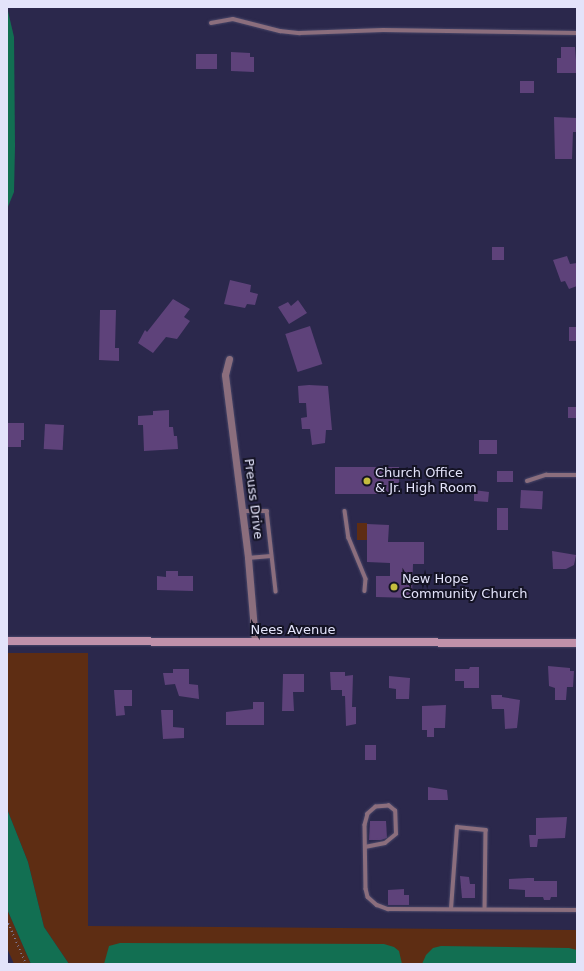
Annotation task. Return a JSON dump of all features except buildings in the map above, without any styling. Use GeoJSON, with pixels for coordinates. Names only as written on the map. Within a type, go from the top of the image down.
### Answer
{"type":"FeatureCollection","features":[{"type":"Feature","properties":{"kind":"main road","name":"Nees Avenue"},"geometry":{"type":"LineString","coordinates":[[7,641],[577,643]]}},
{"type":"Feature","properties":{"kind":"street","name":"Preuss Drive"},"geometry":{"type":"LineString","coordinates":[[229,358],[225,375],[248,558],[255,642]]}},
{"type":"Feature","properties":{"kind":"lane"},"geometry":{"type":"LineString","coordinates":[[211,23],[233,19],[300,33],[383,30],[577,33]]}},
{"type":"Feature","properties":{"kind":"lane"},"geometry":{"type":"LineString","coordinates":[[527,481],[546,476],[577,475]]}},
{"type":"Feature","properties":{"kind":"lane"},"geometry":{"type":"LineString","coordinates":[[242,510],[267,511],[276,591]]}},
{"type":"Feature","properties":{"kind":"lane"},"geometry":{"type":"LineString","coordinates":[[346,511],[349,538],[366,579],[366,591]]}},
{"type":"Feature","properties":{"kind":"lane"},"geometry":{"type":"LineString","coordinates":[[248,558],[271,556]]}},
{"type":"Feature","properties":{"kind":"lane"},"geometry":{"type":"LineString","coordinates":[[365,847],[385,844],[396,834],[395,811],[382,805],[368,814],[365,825],[365,847],[366,889],[368,897],[376,905],[388,909],[577,910]]}},
{"type":"Feature","properties":{"kind":"lane"},"geometry":{"type":"LineString","coordinates":[[451,910],[457,827],[486,830],[485,910]]}},
{"type":"Feature","properties":{"kind":"path"},"geometry":{"type":"LineString","coordinates":[[7,920],[26,964]]}},
{"type":"Feature","properties":{"kind":"shaded area"},"geometry":{"type":"Polygon","coordinates":[[[7,7],[14,37],[15,146],[14,192],[7,209],[7,7]]]}},
{"type":"Feature","properties":{"kind":"shaded area"},"geometry":{"type":"Polygon","coordinates":[[[357,523],[367,523],[367,540],[357,540],[357,523]]]}},
{"type":"Feature","properties":{"kind":"shaded area"},"geometry":{"type":"Polygon","coordinates":[[[7,653],[88,653],[88,926],[577,930],[577,964],[69,964],[44,927],[28,862],[7,809],[7,653]]]}},
{"type":"Feature","properties":{"kind":"shaded area"},"geometry":{"type":"Polygon","coordinates":[[[7,809],[28,862],[44,927],[69,964],[31,964],[7,909],[7,809]]]}},
{"type":"Feature","properties":{"kind":"shaded area"},"geometry":{"type":"Polygon","coordinates":[[[7,909],[31,964],[14,964],[7,948],[7,909]]]}},
{"type":"Feature","properties":{"kind":"shaded area"},"geometry":{"type":"Polygon","coordinates":[[[120,943],[384,944],[394,947],[399,951],[402,964],[104,964],[109,946],[120,943]]]}},
{"type":"Feature","properties":{"kind":"shaded area"},"geometry":{"type":"Polygon","coordinates":[[[441,946],[569,948],[577,950],[577,964],[422,964],[426,955],[433,948],[441,946]]]}},
{"type":"Feature","properties":{"kind":"place","name":"Church Office & Jr. High Room"},"geometry":{"type":"Point","coordinates":[367,481]}},
{"type":"Feature","properties":{"kind":"place","name":"New Hope Community Church"},"geometry":{"type":"Point","coordinates":[394,587]}}]}
